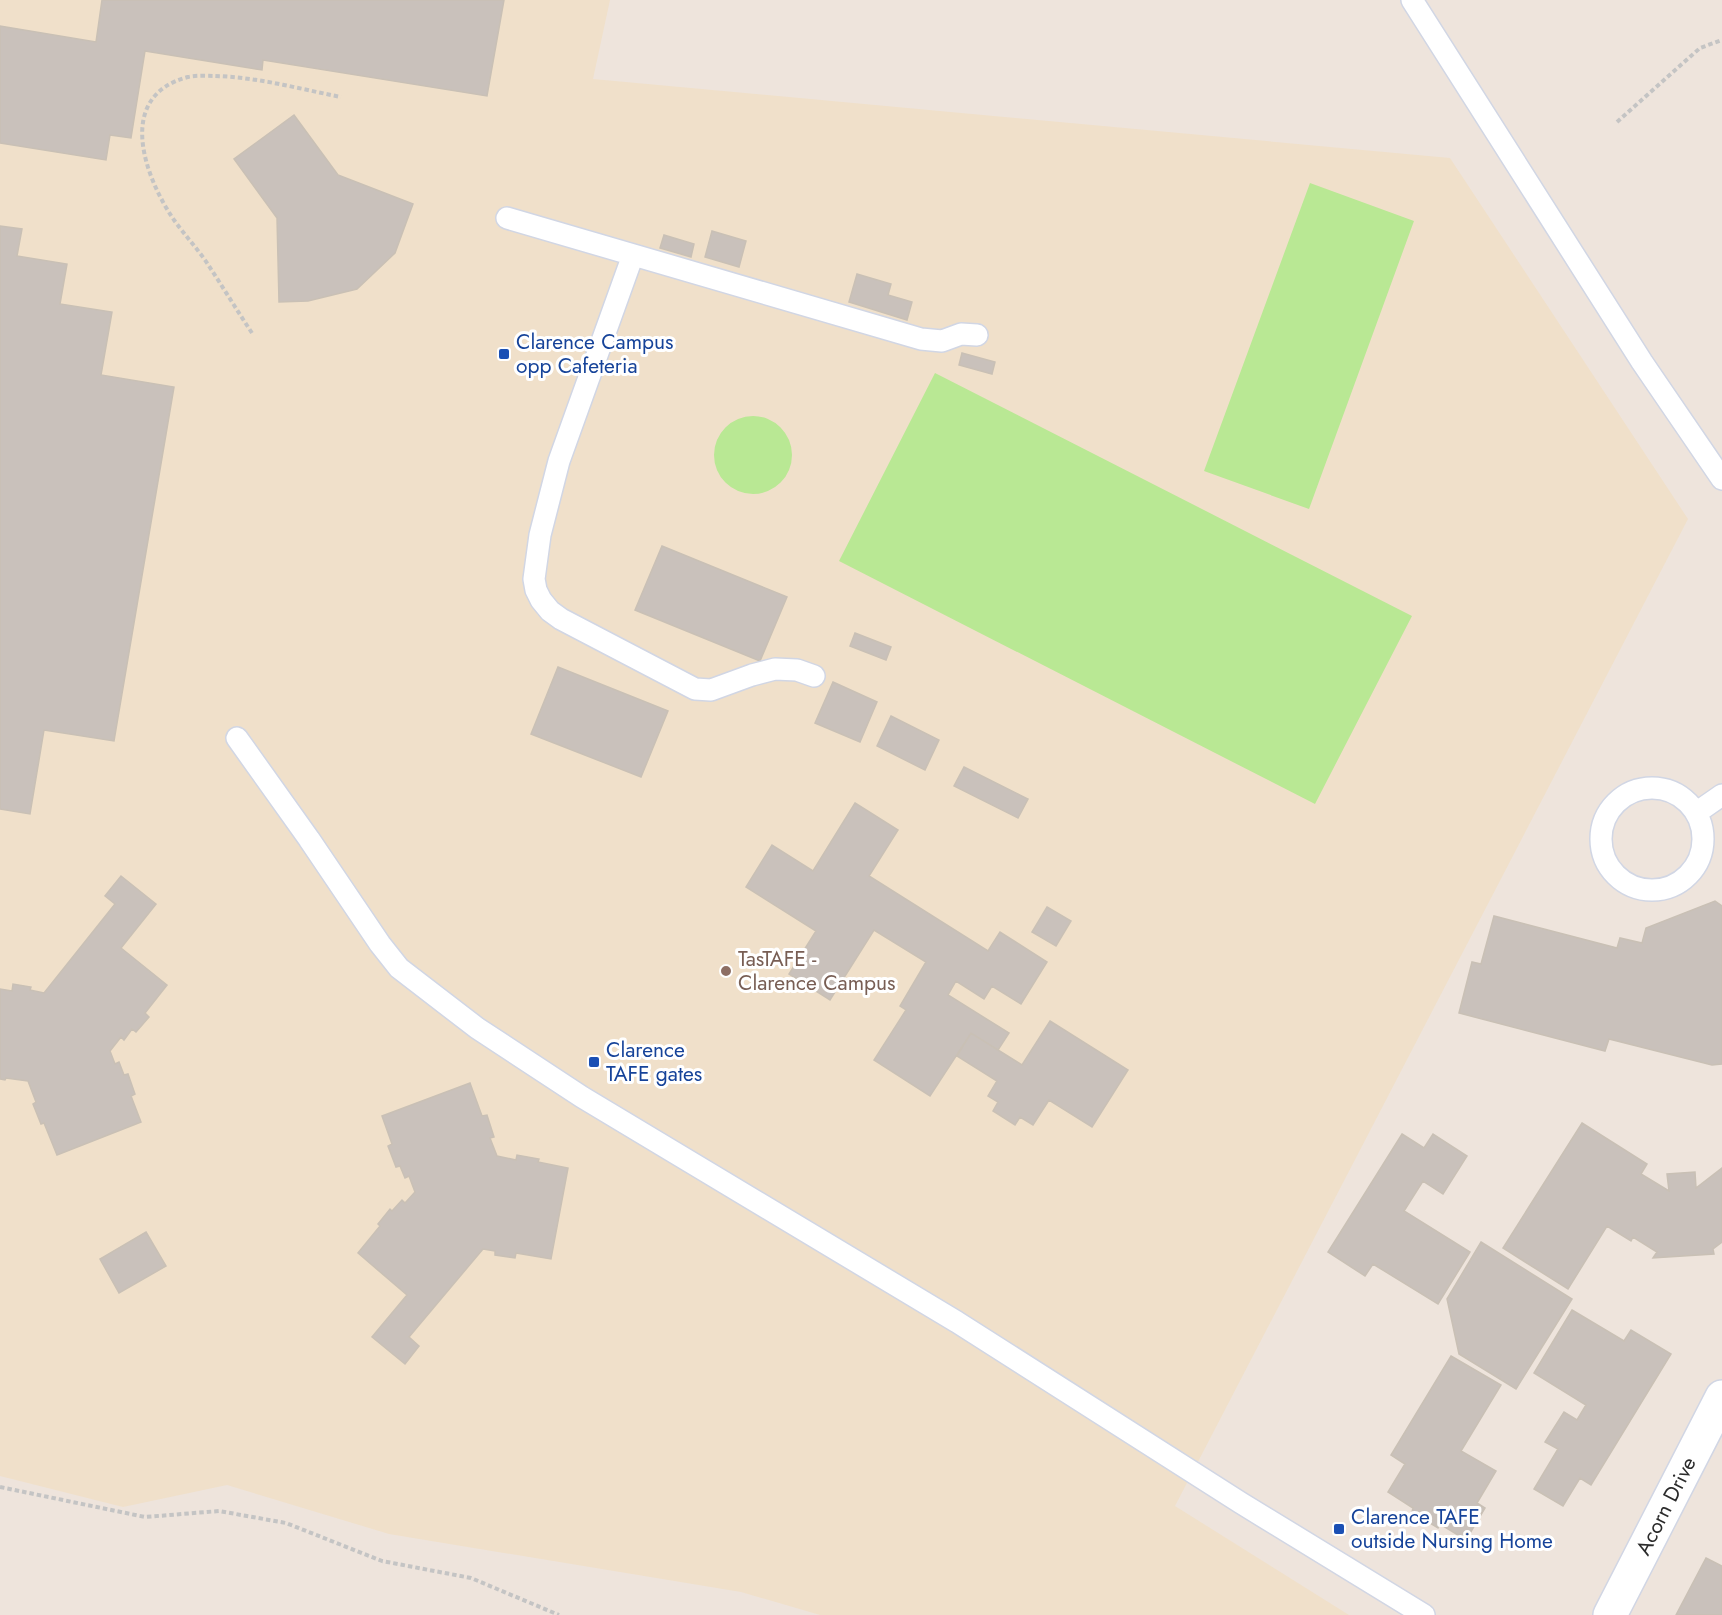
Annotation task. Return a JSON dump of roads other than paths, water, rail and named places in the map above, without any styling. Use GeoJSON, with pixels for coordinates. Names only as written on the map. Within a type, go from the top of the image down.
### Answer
{"type":"FeatureCollection","features":[{"type":"Feature","properties":{"kind":"street","name":"Acorn Drive"},"geometry":{"type":"LineString","coordinates":[[1610,1615],[1722,1397]]}},
{"type":"Feature","properties":{"kind":"lane"},"geometry":{"type":"LineString","coordinates":[[1412,0],[1642,362],[1722,479]]}},
{"type":"Feature","properties":{"kind":"lane"},"geometry":{"type":"LineString","coordinates":[[507,218],[921,339],[942,340],[961,334],[977,335]]}},
{"type":"Feature","properties":{"kind":"lane"},"geometry":{"type":"LineString","coordinates":[[633,255],[559,462],[540,535],[534,579],[536,590],[550,611],[561,619],[695,689],[711,690],[776,669],[797,669],[814,676]]}},
{"type":"Feature","properties":{"kind":"lane"},"geometry":{"type":"LineString","coordinates":[[237,738],[399,968],[477,1029],[582,1097],[957,1322],[1241,1503],[1424,1615]]}},
{"type":"Feature","properties":{"kind":"lane"},"geometry":{"type":"LineString","coordinates":[[1654,788],[1671,791],[1685,800],[1696,813],[1702,828],[1703,844],[1699,861],[1689,875],[1675,885],[1659,890],[1642,890],[1626,884],[1612,873],[1604,858],[1601,841],[1603,824],[1611,808],[1623,797],[1638,790],[1654,788]]}},
{"type":"Feature","properties":{"kind":"lane"},"geometry":{"type":"LineString","coordinates":[[1696,813],[1722,795]]}},
{"type":"Feature","properties":{"kind":"place","name":"Clarence Campus opp Cafeteria"},"geometry":{"type":"Point","coordinates":[504,354]}},
{"type":"Feature","properties":{"kind":"place","name":"TasTAFE - Clarence Campus"},"geometry":{"type":"Point","coordinates":[726,971]}},
{"type":"Feature","properties":{"kind":"place","name":"Clarence TAFE gates"},"geometry":{"type":"Point","coordinates":[594,1062]}},
{"type":"Feature","properties":{"kind":"place","name":"Clarence TAFE outside Nursing Home"},"geometry":{"type":"Point","coordinates":[1339,1529]}}]}
